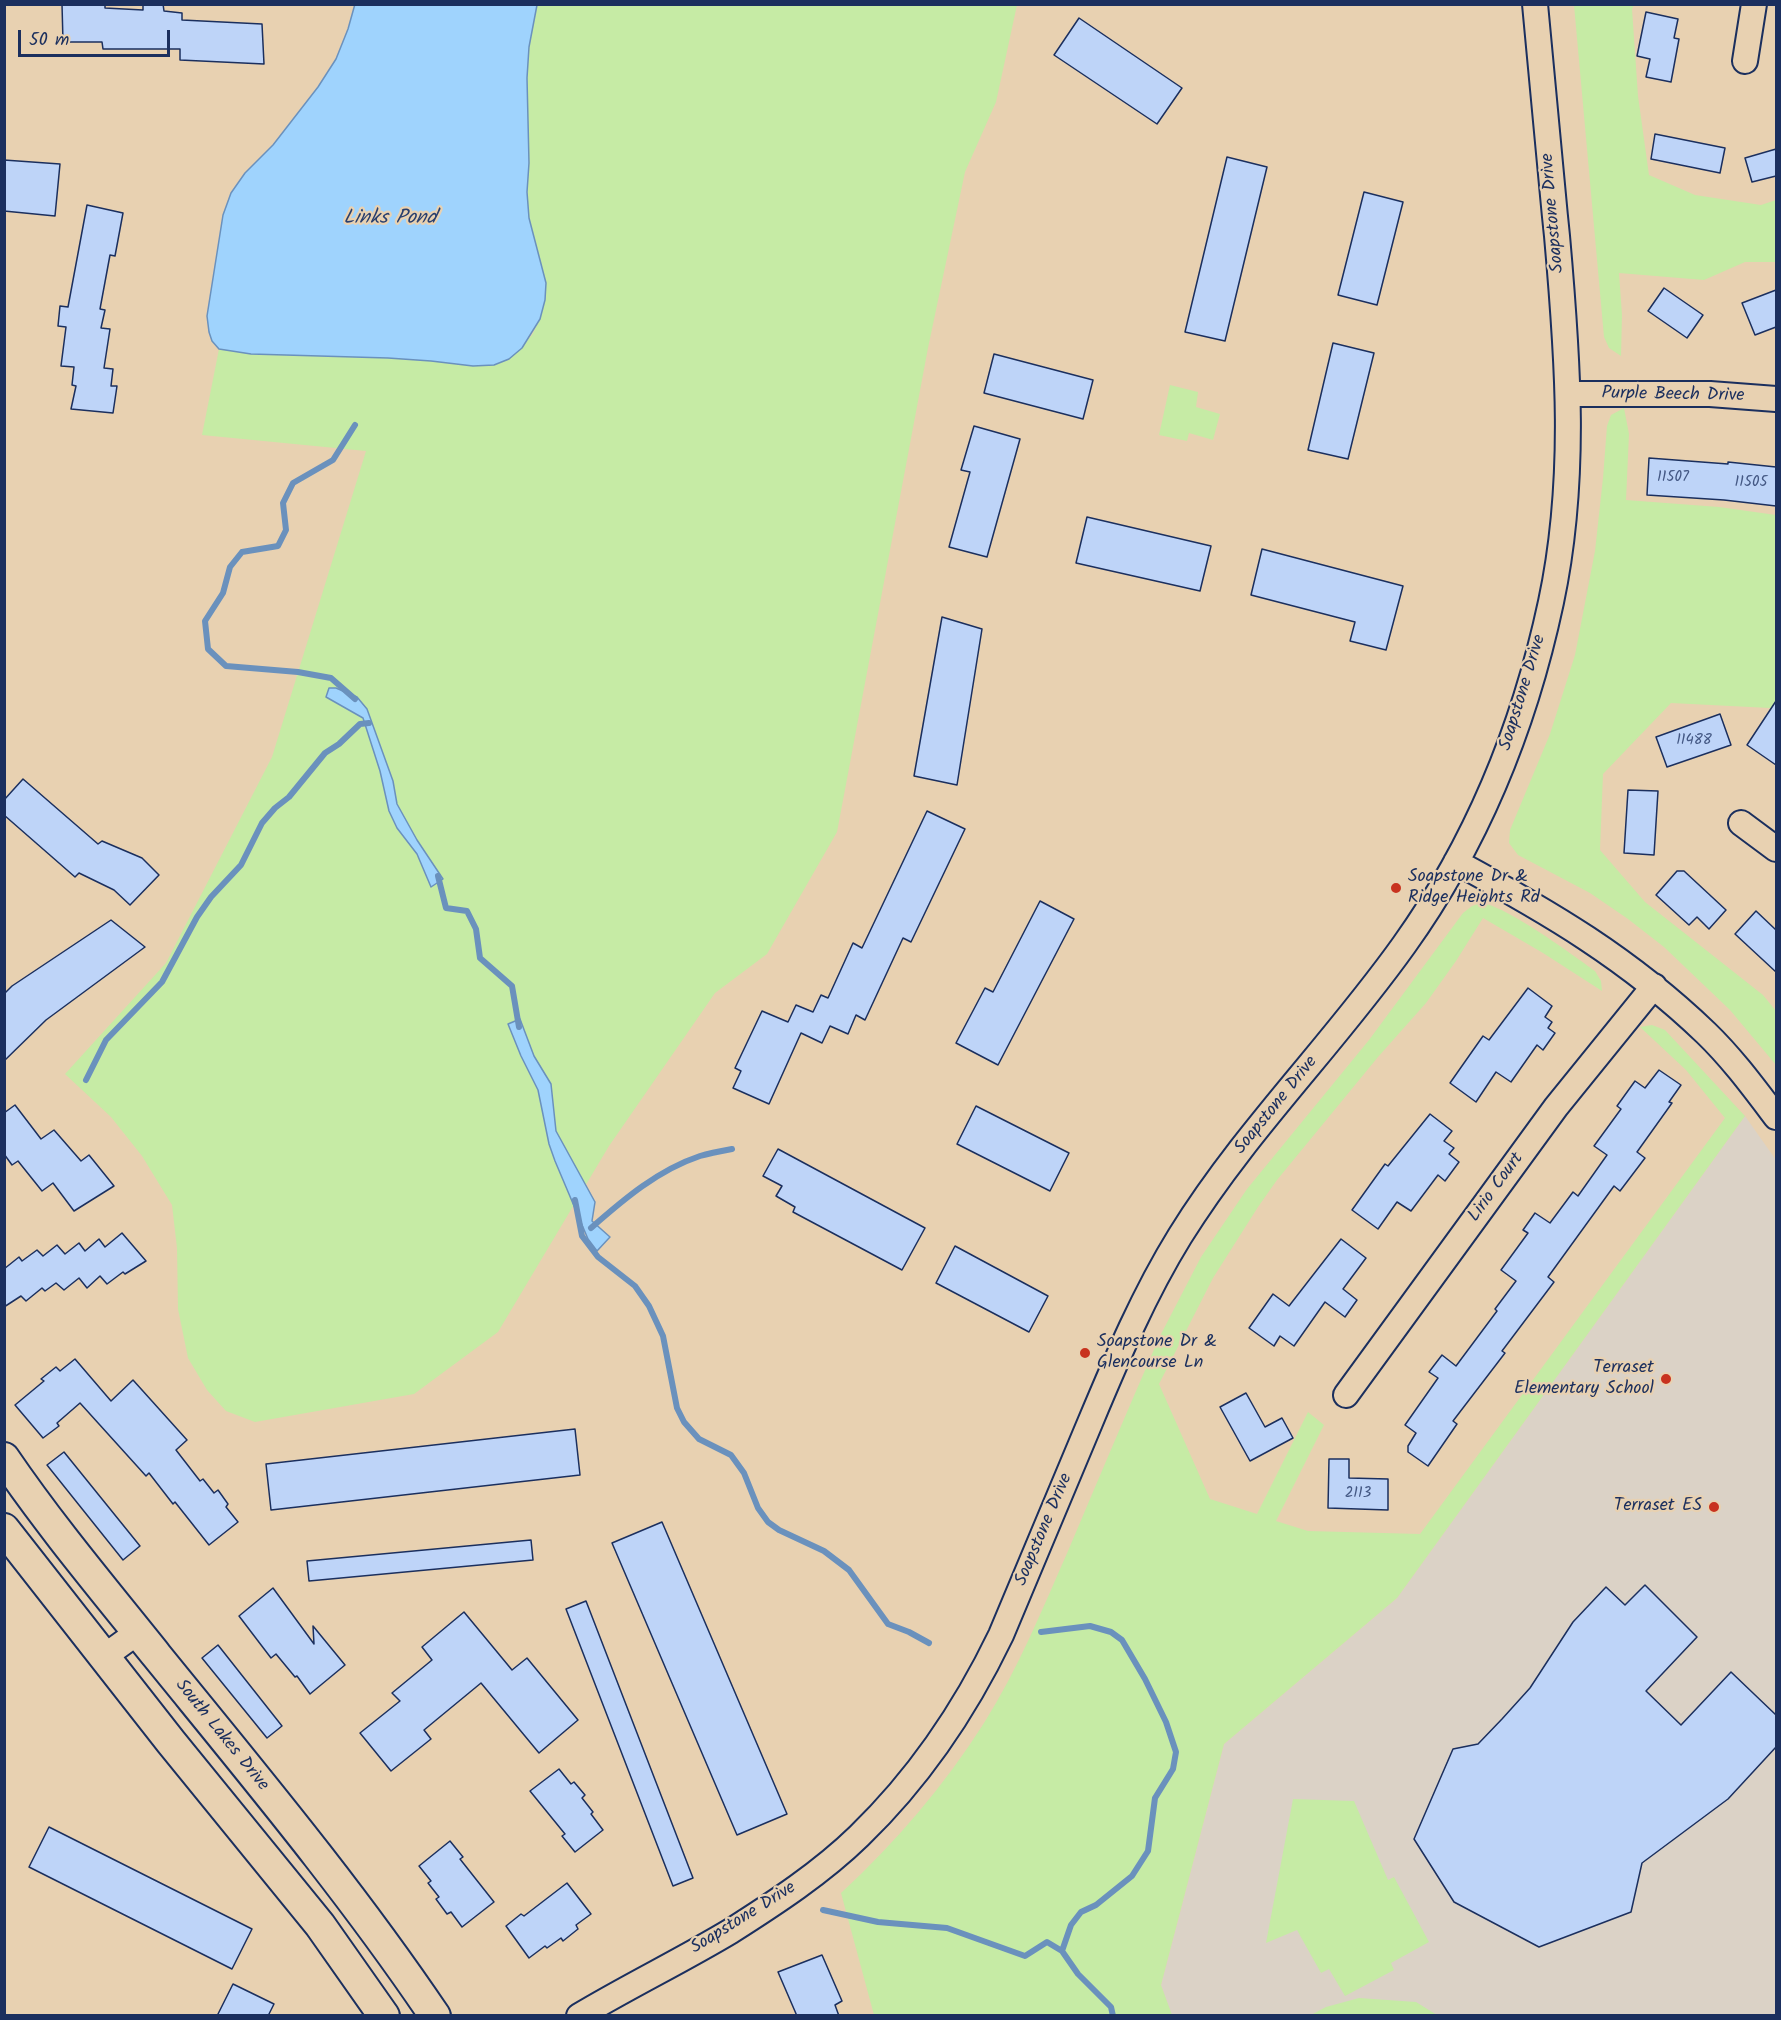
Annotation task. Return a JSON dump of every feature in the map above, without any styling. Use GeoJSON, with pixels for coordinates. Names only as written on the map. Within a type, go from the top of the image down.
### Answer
{"type":"FeatureCollection","features":[{"type":"Feature","properties":{"kind":"main road","name":"South Lakes Drive"},"geometry":{"type":"LineString","coordinates":[[4,1458],[27,1491],[381,1938],[435,2016]]}},
{"type":"Feature","properties":{"kind":"main road"},"geometry":{"type":"LineString","coordinates":[[4,1529],[171,1742],[320,1925],[384,2016]]}},
{"type":"Feature","properties":{"kind":"street","name":"Soapstone Drive"},"geometry":{"type":"LineString","coordinates":[[579,2016],[730,1931],[804,1881],[858,1837],[920,1767],[956,1717],[988,1662],[1116,1362],[1147,1294],[1181,1235],[1219,1178],[1249,1139],[1372,989],[1442,889],[1456,862],[1494,782],[1518,722],[1534,672],[1551,599],[1563,531],[1569,467],[1566,331],[1535,4]]}},
{"type":"Feature","properties":{"kind":"street"},"geometry":{"type":"LineString","coordinates":[[1745,61],[1754,4]]}},
{"type":"Feature","properties":{"kind":"street","name":"Purple Beech Drive"},"geometry":{"type":"LineString","coordinates":[[1569,394],[1710,394],[1776,399]]}},
{"type":"Feature","properties":{"kind":"street"},"geometry":{"type":"LineString","coordinates":[[1742,823],[1776,849]]}},
{"type":"Feature","properties":{"kind":"street"},"geometry":{"type":"LineString","coordinates":[[1456,862],[1556,917],[1609,952],[1654,986],[1707,1034],[1746,1077],[1776,1117]]}},
{"type":"Feature","properties":{"kind":"street","name":"Lirio Court"},"geometry":{"type":"LineString","coordinates":[[1346,1395],[1556,1107],[1654,986]]}},
{"type":"Feature","properties":{"kind":"street"},"geometry":{"type":"LineString","coordinates":[[105,1656],[138,1632]]}},
{"type":"Feature","properties":{"kind":"shaded area","name":"Terraset Elementary School"},"geometry":{"type":"Polygon","coordinates":[[[1745,1116],[1776,1160],[1776,2015],[1172,2016],[1161,1985],[1224,1744],[1397,1598],[1745,1116]]]}},
{"type":"Feature","properties":{"kind":"green space"},"geometry":{"type":"Polygon","coordinates":[[[537,5],[1017,5],[996,102],[965,172],[928,348],[837,832],[767,954],[715,993],[609,1146],[498,1332],[414,1394],[255,1422],[226,1411],[207,1390],[188,1358],[178,1309],[177,1248],[172,1205],[142,1156],[111,1117],[65,1074],[166,963],[272,757],[366,451],[202,435],[219,349],[251,354],[388,358],[473,366],[494,365],[509,359],[532,335],[540,319],[545,300],[538,251],[529,218],[527,192],[529,163],[527,78],[529,47],[537,5]]]}},
{"type":"Feature","properties":{"kind":"green space"},"geometry":{"type":"Polygon","coordinates":[[[1574,5],[1634,5],[1632,9],[1638,96],[1649,175],[1695,195],[1761,205],[1776,200],[1776,262],[1745,262],[1704,280],[1619,273],[1622,315],[1621,356],[1609,348],[1604,337],[1574,5]]]}},
{"type":"Feature","properties":{"kind":"green space"},"geometry":{"type":"Polygon","coordinates":[[[1170,385],[1198,392],[1196,407],[1220,414],[1213,440],[1189,433],[1187,441],[1159,435],[1170,385]]]}},
{"type":"Feature","properties":{"kind":"green space"},"geometry":{"type":"Polygon","coordinates":[[[1624,408],[1629,434],[1626,500],[1719,507],[1776,515],[1776,712],[1770,708],[1671,703],[1603,774],[1600,850],[1645,902],[1763,995],[1776,1011],[1776,1065],[1730,1010],[1664,947],[1590,893],[1518,855],[1509,843],[1510,830],[1550,734],[1575,655],[1595,551],[1607,426],[1611,415],[1624,408]]]}},
{"type":"Feature","properties":{"kind":"green space"},"geometry":{"type":"Polygon","coordinates":[[[1481,903],[1506,912],[1522,921],[1595,971],[1601,981],[1602,991],[1483,918],[1426,1003],[1378,1057],[1277,1180],[1213,1278],[1159,1384],[1210,1499],[1257,1514],[1308,1412],[1324,1425],[1276,1521],[1308,1531],[1420,1534],[1725,1118],[1686,1070],[1640,1027],[1652,1025],[1665,1030],[1745,1116],[1397,1598],[1224,1744],[1161,1985],[1172,2015],[874,2015],[841,1893],[881,1854],[936,1791],[969,1746],[996,1703],[1039,1617],[1159,1338],[1201,1257],[1247,1189],[1369,1040],[1463,913],[1481,903]]]}},
{"type":"Feature","properties":{"kind":"green space"},"geometry":{"type":"Polygon","coordinates":[[[1293,1799],[1354,1801],[1388,1880],[1394,1877],[1429,1942],[1391,1963],[1394,1970],[1345,1996],[1329,1969],[1321,1973],[1297,1930],[1266,1943],[1293,1799]]]}},
{"type":"Feature","properties":{"kind":"green space"},"geometry":{"type":"Polygon","coordinates":[[[1359,1998],[1416,2002],[1437,2015],[1311,2015],[1326,2007],[1359,1998]]]}},
{"type":"Feature","properties":{"kind":"water","name":"Links Pond"},"geometry":{"type":"Polygon","coordinates":[[[355,4],[537,5],[529,47],[527,78],[529,163],[527,192],[529,218],[546,283],[545,300],[540,319],[522,348],[509,359],[494,365],[473,366],[388,358],[251,354],[219,349],[212,341],[207,316],[223,215],[231,193],[245,173],[273,145],[318,87],[336,59],[355,4]]]}},
{"type":"Feature","properties":{"kind":"water"},"geometry":{"type":"Polygon","coordinates":[[[329,688],[336,688],[357,697],[367,709],[393,781],[397,804],[443,879],[431,887],[417,854],[397,828],[389,811],[380,771],[363,718],[326,697],[329,688]]]}},
{"type":"Feature","properties":{"kind":"water"},"geometry":{"type":"Polygon","coordinates":[[[520,1019],[534,1056],[551,1084],[556,1131],[595,1202],[592,1221],[610,1237],[597,1251],[588,1239],[555,1161],[549,1144],[538,1090],[508,1024],[520,1019]]]}},
{"type":"Feature","properties":{"kind":"building"},"geometry":{"type":"Polygon","coordinates":[[[62,4],[105,4],[105,8],[143,10],[143,4],[163,4],[164,11],[182,13],[182,20],[262,24],[264,64],[180,60],[180,49],[103,49],[102,42],[63,42],[62,4]]]}},
{"type":"Feature","properties":{"kind":"building"},"geometry":{"type":"Polygon","coordinates":[[[1646,12],[1678,19],[1674,38],[1679,39],[1671,82],[1646,77],[1650,59],[1637,56],[1646,12]]]}},
{"type":"Feature","properties":{"kind":"building"},"geometry":{"type":"Polygon","coordinates":[[[1079,18],[1182,88],[1157,124],[1054,55],[1079,18]]]}},
{"type":"Feature","properties":{"kind":"building"},"geometry":{"type":"Polygon","coordinates":[[[1655,134],[1725,148],[1720,173],[1651,159],[1655,134]]]}},
{"type":"Feature","properties":{"kind":"building"},"geometry":{"type":"Polygon","coordinates":[[[1776,149],[1776,176],[1752,182],[1745,158],[1776,149]]]}},
{"type":"Feature","properties":{"kind":"building"},"geometry":{"type":"Polygon","coordinates":[[[1227,157],[1267,167],[1225,341],[1185,332],[1227,157]]]}},
{"type":"Feature","properties":{"kind":"building"},"geometry":{"type":"Polygon","coordinates":[[[4,160],[60,164],[55,216],[4,211],[4,160]]]}},
{"type":"Feature","properties":{"kind":"building"},"geometry":{"type":"Polygon","coordinates":[[[1364,192],[1403,202],[1377,305],[1338,295],[1364,192]]]}},
{"type":"Feature","properties":{"kind":"building"},"geometry":{"type":"Polygon","coordinates":[[[87,205],[123,213],[115,256],[110,255],[100,309],[105,310],[101,328],[110,329],[104,368],[113,369],[111,386],[117,386],[113,413],[71,409],[76,386],[72,385],[74,367],[61,366],[66,327],[58,326],[60,306],[68,307],[87,205]]]}},
{"type":"Feature","properties":{"kind":"building"},"geometry":{"type":"Polygon","coordinates":[[[1664,288],[1703,315],[1687,338],[1648,311],[1664,288]]]}},
{"type":"Feature","properties":{"kind":"building"},"geometry":{"type":"Polygon","coordinates":[[[1776,290],[1776,327],[1755,335],[1742,303],[1776,290]]]}},
{"type":"Feature","properties":{"kind":"building"},"geometry":{"type":"Polygon","coordinates":[[[1333,343],[1374,353],[1348,459],[1308,450],[1333,343]]]}},
{"type":"Feature","properties":{"kind":"building"},"geometry":{"type":"Polygon","coordinates":[[[994,354],[1093,380],[1083,419],[984,393],[994,354]]]}},
{"type":"Feature","properties":{"kind":"building"},"geometry":{"type":"Polygon","coordinates":[[[974,426],[1020,439],[987,557],[949,547],[970,472],[961,470],[974,426]]]}},
{"type":"Feature","properties":{"kind":"building"},"geometry":{"type":"Polygon","coordinates":[[[1649,458],[1776,467],[1776,506],[1647,495],[1649,458]]]}},
{"type":"Feature","properties":{"kind":"building"},"geometry":{"type":"Polygon","coordinates":[[[1087,517],[1211,546],[1200,591],[1076,563],[1087,517]]]}},
{"type":"Feature","properties":{"kind":"building"},"geometry":{"type":"Polygon","coordinates":[[[1262,549],[1403,586],[1386,650],[1350,641],[1355,622],[1251,595],[1262,549]]]}},
{"type":"Feature","properties":{"kind":"building"},"geometry":{"type":"Polygon","coordinates":[[[942,617],[982,629],[957,785],[914,776],[942,617]]]}},
{"type":"Feature","properties":{"kind":"building"},"geometry":{"type":"Polygon","coordinates":[[[1776,701],[1776,765],[1747,745],[1776,701]]]}},
{"type":"Feature","properties":{"kind":"building"},"geometry":{"type":"Polygon","coordinates":[[[1720,714],[1731,745],[1667,767],[1656,737],[1720,714]]]}},
{"type":"Feature","properties":{"kind":"building"},"geometry":{"type":"Polygon","coordinates":[[[23,779],[98,844],[102,841],[142,858],[159,875],[130,905],[114,890],[79,873],[75,877],[4,815],[4,800],[23,779]]]}},
{"type":"Feature","properties":{"kind":"building"},"geometry":{"type":"Polygon","coordinates":[[[1628,790],[1658,791],[1654,855],[1624,853],[1628,790]]]}},
{"type":"Feature","properties":{"kind":"building"},"geometry":{"type":"Polygon","coordinates":[[[927,811],[965,829],[911,942],[903,938],[865,1020],[856,1015],[848,1034],[830,1026],[822,1043],[801,1033],[769,1104],[733,1088],[741,1071],[735,1068],[762,1011],[788,1022],[796,1005],[813,1012],[821,995],[828,998],[853,943],[862,948],[927,811]]]}},
{"type":"Feature","properties":{"kind":"building"},"geometry":{"type":"Polygon","coordinates":[[[1677,871],[1684,871],[1726,910],[1709,929],[1697,917],[1689,925],[1656,895],[1677,871]]]}},
{"type":"Feature","properties":{"kind":"building"},"geometry":{"type":"Polygon","coordinates":[[[1040,901],[1074,919],[998,1065],[956,1043],[985,988],[993,992],[1040,901]]]}},
{"type":"Feature","properties":{"kind":"building"},"geometry":{"type":"Polygon","coordinates":[[[1756,911],[1776,930],[1776,972],[1735,934],[1756,911]]]}},
{"type":"Feature","properties":{"kind":"building"},"geometry":{"type":"Polygon","coordinates":[[[111,920],[145,947],[46,1020],[4,1061],[4,994],[12,986],[111,920]]]}},
{"type":"Feature","properties":{"kind":"building"},"geometry":{"type":"Polygon","coordinates":[[[1528,988],[1552,1006],[1545,1017],[1552,1022],[1548,1028],[1555,1033],[1543,1050],[1537,1045],[1511,1082],[1496,1072],[1476,1102],[1450,1083],[1483,1036],[1489,1040],[1528,988]]]}},
{"type":"Feature","properties":{"kind":"building"},"geometry":{"type":"Polygon","coordinates":[[[1659,1070],[1681,1085],[1669,1102],[1672,1103],[1637,1152],[1645,1158],[1620,1191],[1614,1186],[1548,1277],[1554,1282],[1502,1351],[1505,1353],[1453,1421],[1457,1424],[1428,1466],[1408,1452],[1408,1446],[1416,1433],[1405,1425],[1438,1378],[1429,1372],[1442,1355],[1456,1366],[1516,1281],[1501,1270],[1528,1233],[1523,1230],[1535,1213],[1550,1223],[1573,1192],[1578,1196],[1607,1155],[1594,1146],[1621,1109],[1617,1106],[1635,1081],[1645,1088],[1659,1070]]]}},
{"type":"Feature","properties":{"kind":"building"},"geometry":{"type":"Polygon","coordinates":[[[15,1105],[41,1139],[54,1130],[81,1161],[89,1155],[114,1186],[74,1211],[53,1183],[42,1191],[18,1161],[12,1165],[4,1154],[4,1113],[15,1105]]]}},
{"type":"Feature","properties":{"kind":"building"},"geometry":{"type":"Polygon","coordinates":[[[976,1106],[1069,1153],[1050,1191],[957,1144],[976,1106]]]}},
{"type":"Feature","properties":{"kind":"building"},"geometry":{"type":"Polygon","coordinates":[[[1430,1114],[1452,1131],[1444,1141],[1454,1148],[1449,1154],[1459,1162],[1445,1181],[1438,1175],[1411,1211],[1397,1202],[1378,1229],[1352,1210],[1385,1164],[1388,1166],[1430,1114]]]}},
{"type":"Feature","properties":{"kind":"building"},"geometry":{"type":"Polygon","coordinates":[[[778,1149],[925,1228],[902,1270],[793,1212],[795,1207],[776,1196],[782,1186],[763,1176],[778,1149]]]}},
{"type":"Feature","properties":{"kind":"building"},"geometry":{"type":"Polygon","coordinates":[[[122,1233],[146,1261],[125,1274],[123,1272],[107,1284],[100,1276],[87,1288],[79,1278],[64,1290],[56,1283],[45,1291],[42,1288],[26,1301],[21,1296],[4,1307],[4,1269],[19,1257],[22,1261],[37,1250],[43,1256],[57,1245],[65,1254],[79,1243],[85,1251],[99,1239],[105,1247],[122,1233]]]}},
{"type":"Feature","properties":{"kind":"building"},"geometry":{"type":"Polygon","coordinates":[[[1341,1239],[1366,1258],[1343,1289],[1357,1300],[1345,1317],[1325,1302],[1294,1346],[1280,1336],[1274,1346],[1249,1328],[1273,1294],[1289,1306],[1341,1239]]]}},
{"type":"Feature","properties":{"kind":"building"},"geometry":{"type":"Polygon","coordinates":[[[955,1246],[1048,1296],[1029,1332],[936,1283],[955,1246]]]}},
{"type":"Feature","properties":{"kind":"building"},"geometry":{"type":"Polygon","coordinates":[[[75,1359],[111,1401],[133,1380],[187,1440],[176,1450],[200,1481],[203,1479],[214,1493],[218,1490],[228,1504],[226,1507],[238,1522],[209,1545],[149,1473],[146,1476],[80,1403],[57,1423],[59,1426],[43,1438],[15,1405],[44,1381],[41,1379],[56,1367],[60,1371],[75,1359]]]}},
{"type":"Feature","properties":{"kind":"building"},"geometry":{"type":"Polygon","coordinates":[[[1246,1393],[1265,1427],[1282,1418],[1293,1438],[1250,1461],[1220,1407],[1246,1393]]]}},
{"type":"Feature","properties":{"kind":"building"},"geometry":{"type":"Polygon","coordinates":[[[575,1429],[580,1475],[271,1510],[266,1464],[575,1429]]]}},
{"type":"Feature","properties":{"kind":"building"},"geometry":{"type":"Polygon","coordinates":[[[64,1452],[140,1546],[123,1560],[47,1465],[64,1452]]]}},
{"type":"Feature","properties":{"kind":"building"},"geometry":{"type":"Polygon","coordinates":[[[1329,1459],[1349,1459],[1349,1478],[1388,1479],[1388,1510],[1328,1508],[1329,1459]]]}},
{"type":"Feature","properties":{"kind":"building"},"geometry":{"type":"Polygon","coordinates":[[[662,1522],[787,1814],[737,1835],[612,1543],[662,1522]]]}},
{"type":"Feature","properties":{"kind":"building"},"geometry":{"type":"Polygon","coordinates":[[[531,1540],[533,1560],[309,1581],[307,1561],[531,1540]]]}},
{"type":"Feature","properties":{"kind":"building"},"geometry":{"type":"Polygon","coordinates":[[[1645,1585],[1697,1637],[1646,1691],[1681,1725],[1731,1672],[1776,1715],[1776,1747],[1728,1799],[1642,1863],[1631,1912],[1539,1947],[1454,1902],[1414,1839],[1453,1749],[1478,1744],[1502,1719],[1530,1688],[1573,1622],[1606,1587],[1625,1605],[1645,1585]]]}},
{"type":"Feature","properties":{"kind":"building"},"geometry":{"type":"Polygon","coordinates":[[[273,1588],[314,1644],[313,1626],[345,1665],[310,1694],[276,1654],[271,1658],[239,1616],[273,1588]]]}},
{"type":"Feature","properties":{"kind":"building"},"geometry":{"type":"Polygon","coordinates":[[[586,1601],[693,1878],[673,1886],[566,1609],[586,1601]]]}},
{"type":"Feature","properties":{"kind":"building"},"geometry":{"type":"Polygon","coordinates":[[[464,1612],[512,1670],[527,1658],[578,1720],[539,1753],[481,1683],[424,1730],[431,1739],[391,1771],[360,1733],[400,1701],[392,1693],[432,1660],[422,1647],[464,1612]]]}},
{"type":"Feature","properties":{"kind":"building"},"geometry":{"type":"Polygon","coordinates":[[[218,1645],[282,1726],[267,1738],[202,1658],[218,1645]]]}},
{"type":"Feature","properties":{"kind":"building"},"geometry":{"type":"Polygon","coordinates":[[[559,1769],[571,1784],[574,1782],[585,1795],[582,1798],[603,1830],[575,1852],[562,1836],[565,1834],[530,1791],[559,1769]]]}},
{"type":"Feature","properties":{"kind":"building"},"geometry":{"type":"Polygon","coordinates":[[[49,1827],[252,1929],[232,1969],[29,1867],[49,1827]]]}},
{"type":"Feature","properties":{"kind":"building"},"geometry":{"type":"Polygon","coordinates":[[[450,1841],[463,1857],[460,1859],[494,1902],[462,1927],[451,1912],[447,1914],[436,1899],[439,1897],[428,1883],[431,1881],[419,1866],[450,1841]]]}},
{"type":"Feature","properties":{"kind":"building"},"geometry":{"type":"Polygon","coordinates":[[[567,1883],[591,1914],[576,1925],[578,1929],[563,1941],[561,1938],[547,1948],[545,1946],[529,1958],[506,1926],[521,1914],[524,1916],[567,1883]]]}},
{"type":"Feature","properties":{"kind":"building"},"geometry":{"type":"Polygon","coordinates":[[[822,1955],[842,2001],[835,2005],[839,2016],[797,2016],[778,1972],[822,1955]]]}},
{"type":"Feature","properties":{"kind":"building"},"geometry":{"type":"Polygon","coordinates":[[[233,1984],[274,2004],[268,2016],[217,2016],[233,1984]]]}},
{"type":"Feature","properties":{"kind":"waterway"},"geometry":{"type":"LineString","coordinates":[[355,425],[333,460],[293,483],[283,503],[286,530],[278,546],[242,552],[230,567],[223,593],[205,621],[208,649],[226,666],[298,672],[331,678],[355,699]]}},
{"type":"Feature","properties":{"kind":"waterway"},"geometry":{"type":"LineString","coordinates":[[86,1080],[106,1040],[162,982],[197,917],[211,897],[241,865],[262,823],[289,797],[325,753],[339,744],[360,724],[369,723]]}},
{"type":"Feature","properties":{"kind":"waterway"},"geometry":{"type":"LineString","coordinates":[[438,876],[446,908],[467,911],[476,929],[480,958],[512,986],[519,1027]]}},
{"type":"Feature","properties":{"kind":"waterway"},"geometry":{"type":"LineString","coordinates":[[591,1228],[629,1196],[670,1169],[700,1156],[732,1149]]}},
{"type":"Feature","properties":{"kind":"waterway"},"geometry":{"type":"LineString","coordinates":[[575,1200],[582,1236],[598,1257],[635,1286],[649,1306],[663,1336],[677,1408],[684,1422],[699,1439],[731,1455],[744,1473],[758,1508],[768,1522],[779,1530],[824,1551],[849,1570],[888,1624],[929,1643]]}},
{"type":"Feature","properties":{"kind":"waterway"},"geometry":{"type":"LineString","coordinates":[[1041,1632],[1090,1626],[1111,1632],[1122,1640],[1145,1679],[1166,1722],[1176,1752],[1173,1769],[1155,1798],[1148,1851],[1132,1876],[1096,1905],[1081,1912],[1071,1925],[1062,1951]]}},
{"type":"Feature","properties":{"kind":"waterway"},"geometry":{"type":"LineString","coordinates":[[823,1910],[878,1922],[947,1928],[1025,1956],[1047,1942],[1062,1951],[1078,1974],[1111,2007],[1113,2016]]}},
{"type":"Feature","properties":{"kind":"place","name":"Soapstone Dr & Ridge Heights Rd"},"geometry":{"type":"Point","coordinates":[1396,888]}},
{"type":"Feature","properties":{"kind":"place","name":"Soapstone Dr & Glencourse Ln"},"geometry":{"type":"Point","coordinates":[1085,1353]}},
{"type":"Feature","properties":{"kind":"place","name":"Terraset Elementary School"},"geometry":{"type":"Point","coordinates":[1666,1379]}},
{"type":"Feature","properties":{"kind":"place","name":"Terraset ES"},"geometry":{"type":"Point","coordinates":[1714,1507]}}]}
